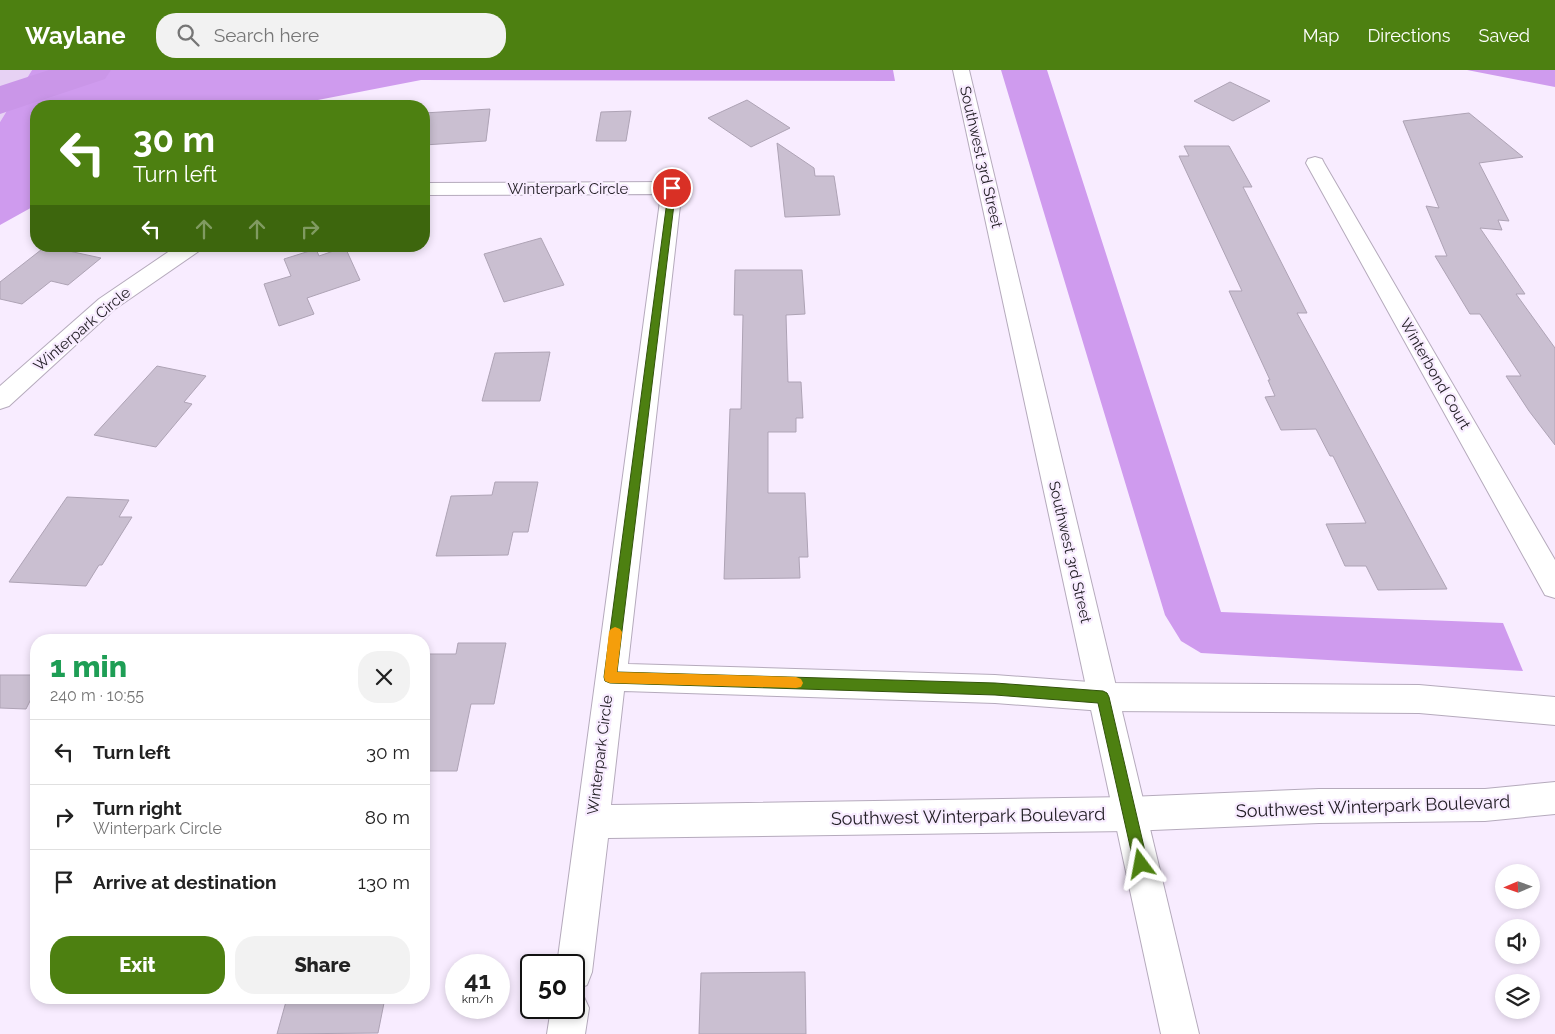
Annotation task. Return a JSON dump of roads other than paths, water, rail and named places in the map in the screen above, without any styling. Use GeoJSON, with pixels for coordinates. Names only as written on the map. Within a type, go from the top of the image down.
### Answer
{"type":"FeatureCollection","features":[{"type":"Feature","properties":{"kind":"street","name":"Southwest 3rd Street"},"geometry":{"type":"LineString","coordinates":[[961,70],[1180,1034]]}},
{"type":"Feature","properties":{"kind":"street","name":"Winterbond Court"},"geometry":{"type":"LineString","coordinates":[[1315,162],[1555,586]]}},
{"type":"Feature","properties":{"kind":"street","name":"Winterpark Circle"},"geometry":{"type":"LineString","coordinates":[[430,190],[672,188],[576,954]]}},
{"type":"Feature","properties":{"kind":"street","name":"Winterpark Circle"},"geometry":{"type":"LineString","coordinates":[[0,400],[106,304],[183,252]]}},
{"type":"Feature","properties":{"kind":"street"},"geometry":{"type":"LineString","coordinates":[[610,677],[995,689],[1103,697],[1419,700],[1555,711]]}},
{"type":"Feature","properties":{"kind":"street","name":"Southwest Winterpark Boulevard"},"geometry":{"type":"LineString","coordinates":[[592,822],[1129,814],[1319,806],[1485,805],[1555,798]]}},
{"type":"Feature","properties":{"kind":"street"},"geometry":{"type":"LineString","coordinates":[[566,1034],[568,1019]]}},
{"type":"Feature","properties":{"kind":"waterway"},"geometry":{"type":"LineString","coordinates":[[0,101],[90,70]]}}]}
